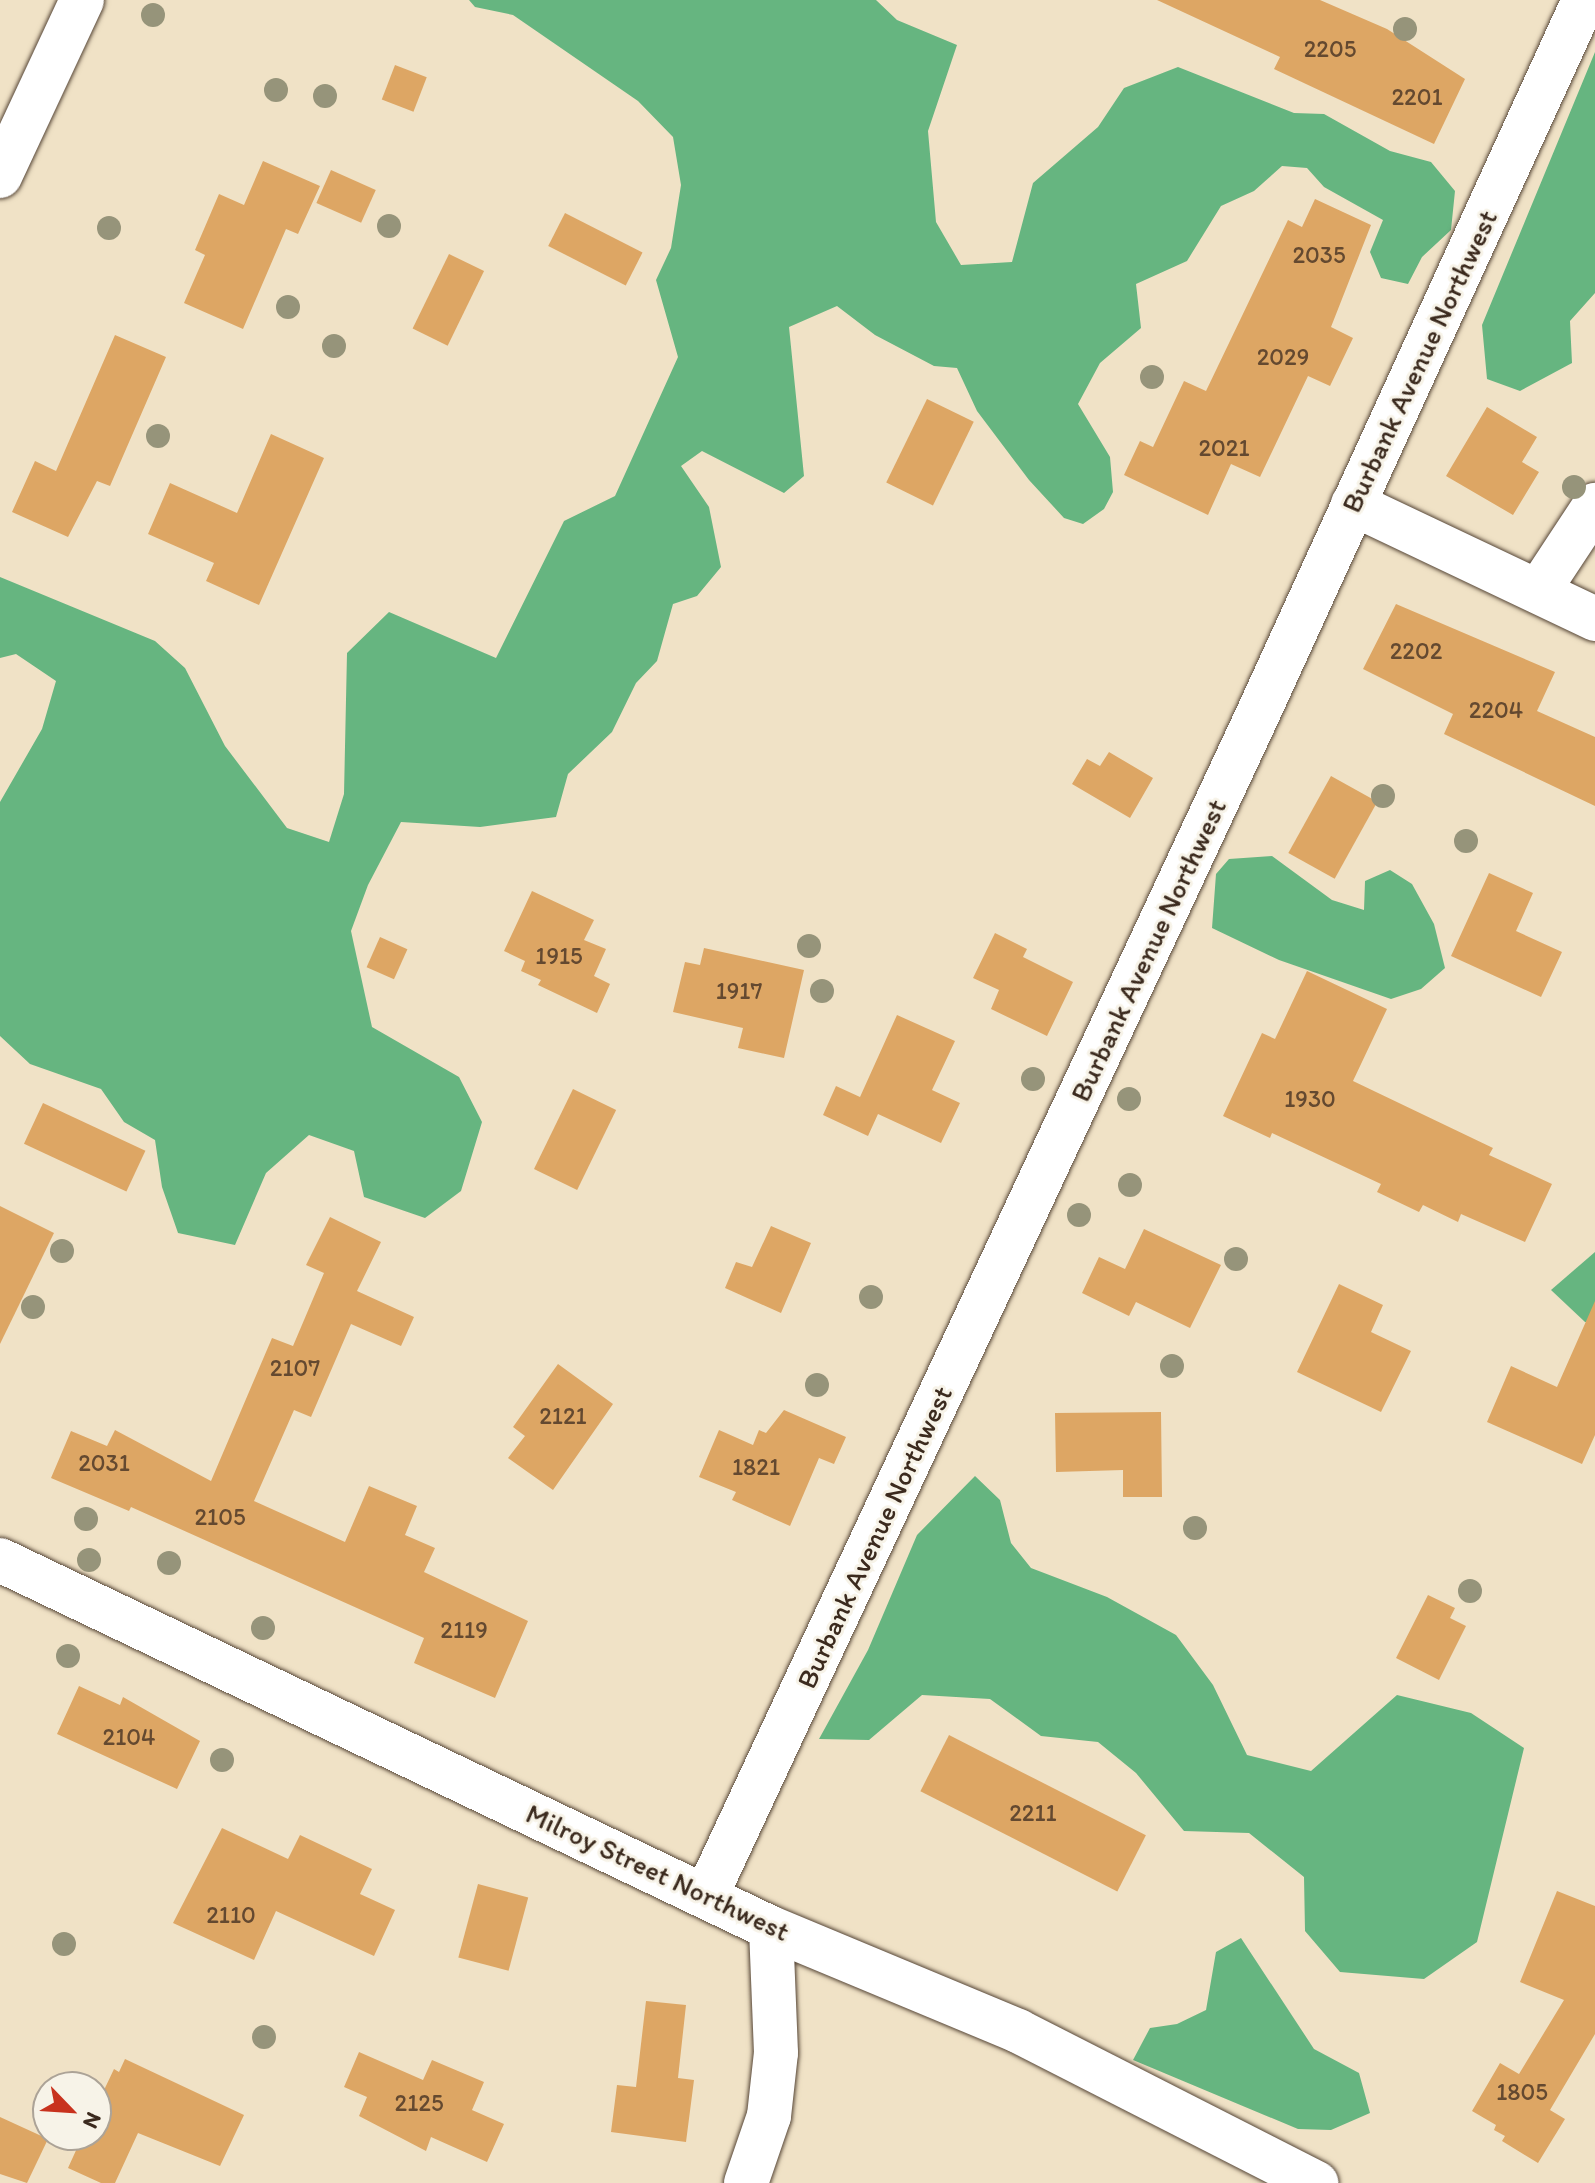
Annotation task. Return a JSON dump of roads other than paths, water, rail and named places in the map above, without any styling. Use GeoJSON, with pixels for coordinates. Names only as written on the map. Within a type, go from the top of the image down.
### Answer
{"type":"FeatureCollection","features":[{"type":"Feature","properties":{"kind":"street"},"geometry":{"type":"LineString","coordinates":[[0,176],[82,0]]}},
{"type":"Feature","properties":{"kind":"street","name":"Burbank Avenue Northwest"},"geometry":{"type":"LineString","coordinates":[[706,1896],[1353,504],[1575,3]]}},
{"type":"Feature","properties":{"kind":"street"},"geometry":{"type":"LineString","coordinates":[[1353,504],[1595,619]]}},
{"type":"Feature","properties":{"kind":"street"},"geometry":{"type":"LineString","coordinates":[[1539,590],[1595,505]]}},
{"type":"Feature","properties":{"kind":"street","name":"Milroy Street Northwest"},"geometry":{"type":"LineString","coordinates":[[0,1560],[771,1928],[1018,2031],[1316,2183]]}},
{"type":"Feature","properties":{"kind":"street"},"geometry":{"type":"LineString","coordinates":[[746,2183],[769,2116],[776,2053],[771,1928]]}}]}
